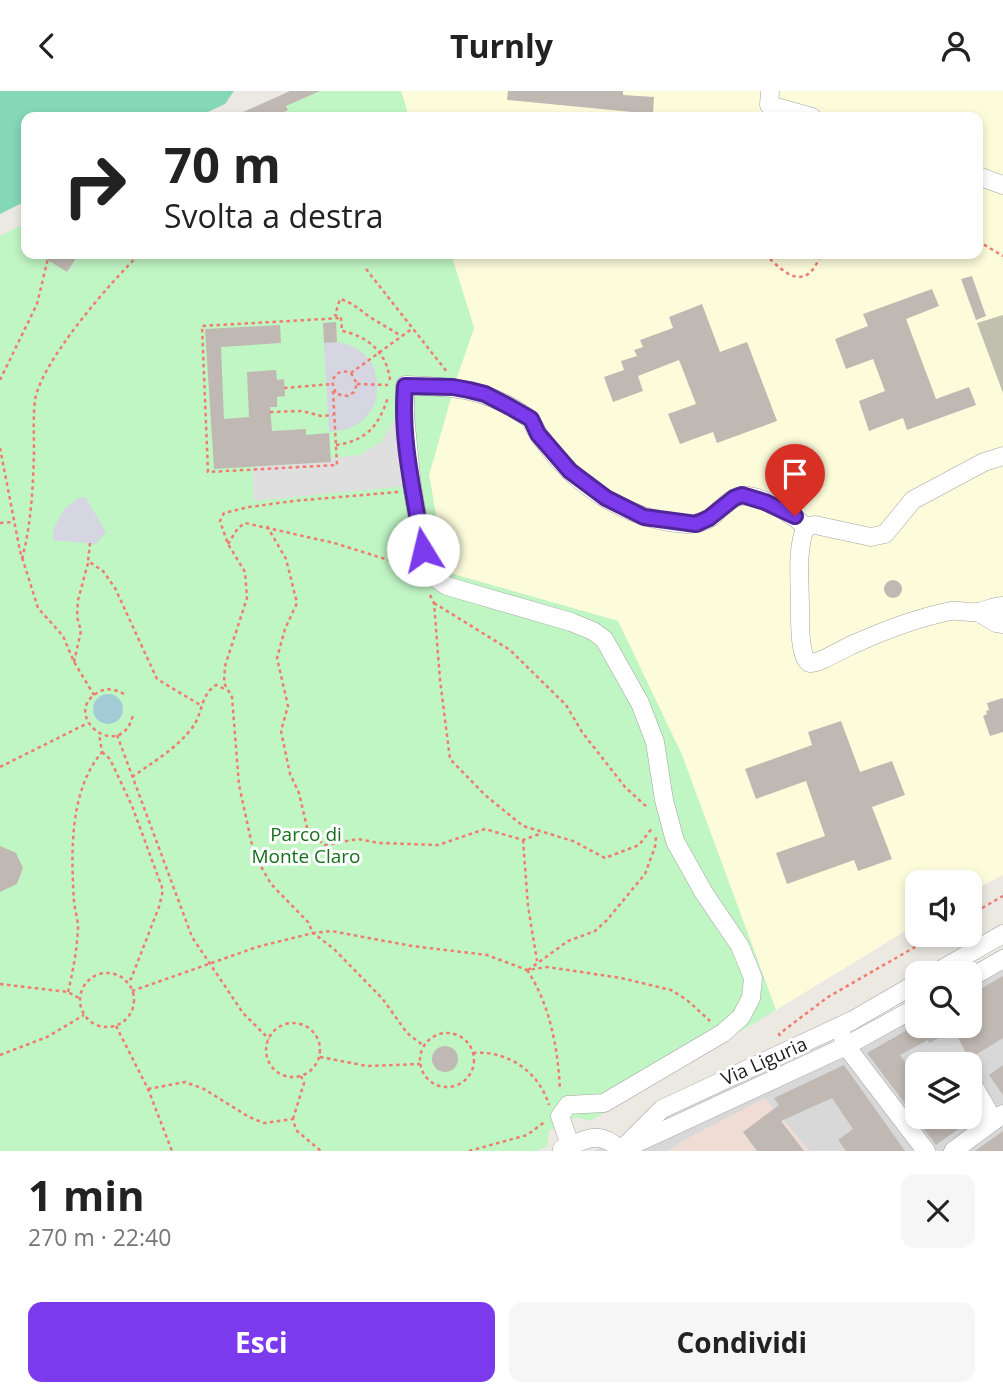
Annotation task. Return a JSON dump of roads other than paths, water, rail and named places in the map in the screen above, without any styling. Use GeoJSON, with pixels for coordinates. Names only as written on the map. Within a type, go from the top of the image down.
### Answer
{"type":"FeatureCollection","features":[{"type":"Feature","properties":{"kind":"street"},"geometry":{"type":"LineString","coordinates":[[770,91],[769,105],[794,112]]}},
{"type":"Feature","properties":{"kind":"street"},"geometry":{"type":"LineString","coordinates":[[983,178],[1003,185]]}},
{"type":"Feature","properties":{"kind":"street"},"geometry":{"type":"LineString","coordinates":[[621,1151],[610,1140],[595,1136],[563,1149],[561,1116],[568,1105],[604,1103],[723,1033],[741,1017],[751,998],[753,978],[740,946],[704,893],[663,815],[655,742],[640,703],[604,639],[571,622],[447,586],[435,578],[427,565],[413,491],[405,416],[405,386],[453,387],[485,394],[531,419],[538,434],[570,471],[606,498],[644,517],[696,524],[742,495],[784,510],[806,527]]}},
{"type":"Feature","properties":{"kind":"street"},"geometry":{"type":"LineString","coordinates":[[806,527],[815,525],[870,537],[885,534],[913,500],[984,462],[1003,456]]}},
{"type":"Feature","properties":{"kind":"street"},"geometry":{"type":"LineString","coordinates":[[806,527],[801,552],[800,610],[803,653],[810,664],[891,627],[954,610],[978,612],[996,623],[1003,624]]}},
{"type":"Feature","properties":{"kind":"street"},"geometry":{"type":"LineString","coordinates":[[978,612],[990,606],[1003,606]]}},
{"type":"Feature","properties":{"kind":"street"},"geometry":{"type":"LineString","coordinates":[[956,961],[1003,934]]}},
{"type":"Feature","properties":{"kind":"street"},"geometry":{"type":"LineString","coordinates":[[982,971],[1003,959]]}},
{"type":"Feature","properties":{"kind":"street","name":"Via Liguria"},"geometry":{"type":"LineString","coordinates":[[621,1151],[662,1109],[839,1027],[905,990]]}},
{"type":"Feature","properties":{"kind":"street","name":"Via Liguria"},"geometry":{"type":"LineString","coordinates":[[621,1151],[846,1046],[905,1014]]}},
{"type":"Feature","properties":{"kind":"street"},"geometry":{"type":"LineString","coordinates":[[839,1027],[846,1046],[926,1151]]}},
{"type":"Feature","properties":{"kind":"street"},"geometry":{"type":"LineString","coordinates":[[953,1151],[999,1118],[982,1097]]}},
{"type":"Feature","properties":{"kind":"water"},"geometry":{"type":"Polygon","coordinates":[[[108,694],[119,698],[123,709],[119,720],[108,724],[97,720],[93,709],[97,698],[108,694]]]}},
{"type":"Feature","properties":{"kind":"park label","name":"Parco di Monte Claro"},"geometry":{"type":"Point","coordinates":[306,845]}}]}
